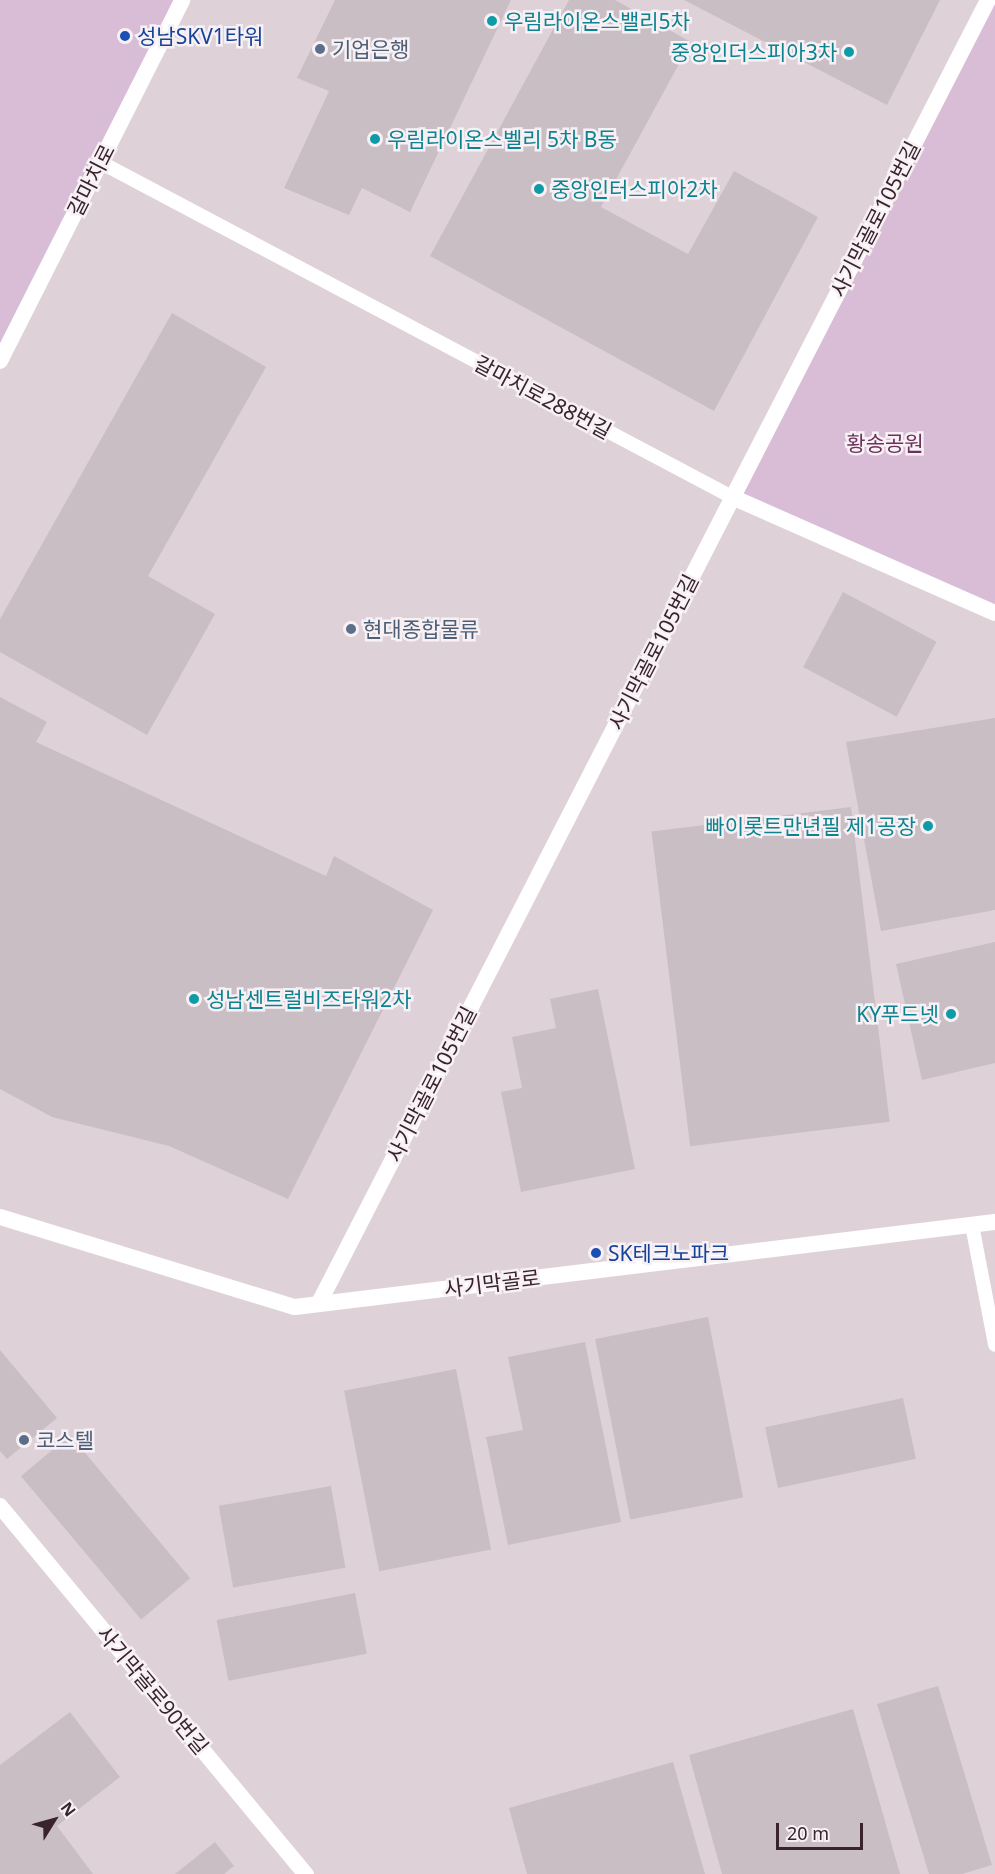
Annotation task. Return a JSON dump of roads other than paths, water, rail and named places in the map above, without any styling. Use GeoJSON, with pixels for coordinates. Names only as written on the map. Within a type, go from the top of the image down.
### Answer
{"type":"FeatureCollection","features":[{"type":"Feature","properties":{"kind":"street","name":"갈마치로"},"geometry":{"type":"LineString","coordinates":[[0,361],[182,0]]}},
{"type":"Feature","properties":{"kind":"street","name":"사기막골로105번길"},"geometry":{"type":"LineString","coordinates":[[319,1303],[988,0]]}},
{"type":"Feature","properties":{"kind":"street","name":"갈마치로288번길"},"geometry":{"type":"LineString","coordinates":[[732,497],[995,613]]}},
{"type":"Feature","properties":{"kind":"street","name":"사기막골로"},"geometry":{"type":"LineString","coordinates":[[0,1217],[296,1307],[995,1222]]}},
{"type":"Feature","properties":{"kind":"street","name":"사기막골로90번길"},"geometry":{"type":"LineString","coordinates":[[0,1506],[306,1874]]}},
{"type":"Feature","properties":{"kind":"lane","name":"갈마치로288번길"},"geometry":{"type":"LineString","coordinates":[[100,162],[732,497]]}},
{"type":"Feature","properties":{"kind":"lane"},"geometry":{"type":"LineString","coordinates":[[972,1225],[995,1345]]}},
{"type":"Feature","properties":{"kind":"place","name":"우림라이온스밸리5차"},"geometry":{"type":"Point","coordinates":[492,21]}},
{"type":"Feature","properties":{"kind":"place","name":"성남SKV1타워"},"geometry":{"type":"Point","coordinates":[125,36]}},
{"type":"Feature","properties":{"kind":"place","name":"기업은행"},"geometry":{"type":"Point","coordinates":[320,49]}},
{"type":"Feature","properties":{"kind":"place","name":"중앙인더스피아3차"},"geometry":{"type":"Point","coordinates":[849,52]}},
{"type":"Feature","properties":{"kind":"place","name":"우림라이온스벨리 5차 B동"},"geometry":{"type":"Point","coordinates":[375,139]}},
{"type":"Feature","properties":{"kind":"place","name":"중앙인터스피아2차"},"geometry":{"type":"Point","coordinates":[539,189]}},
{"type":"Feature","properties":{"kind":"place","name":"현대종합물류"},"geometry":{"type":"Point","coordinates":[351,629]}},
{"type":"Feature","properties":{"kind":"place","name":"빠이롯트만년필 제1공장"},"geometry":{"type":"Point","coordinates":[928,826]}},
{"type":"Feature","properties":{"kind":"place","name":"성남센트럴비즈타워2차"},"geometry":{"type":"Point","coordinates":[194,999]}},
{"type":"Feature","properties":{"kind":"place","name":"KY푸드넷"},"geometry":{"type":"Point","coordinates":[951,1014]}},
{"type":"Feature","properties":{"kind":"place","name":"SK테크노파크"},"geometry":{"type":"Point","coordinates":[596,1253]}},
{"type":"Feature","properties":{"kind":"place","name":"코스텔"},"geometry":{"type":"Point","coordinates":[24,1440]}},
{"type":"Feature","properties":{"kind":"park label","name":"황송공원"},"geometry":{"type":"Point","coordinates":[885,443]}}]}
